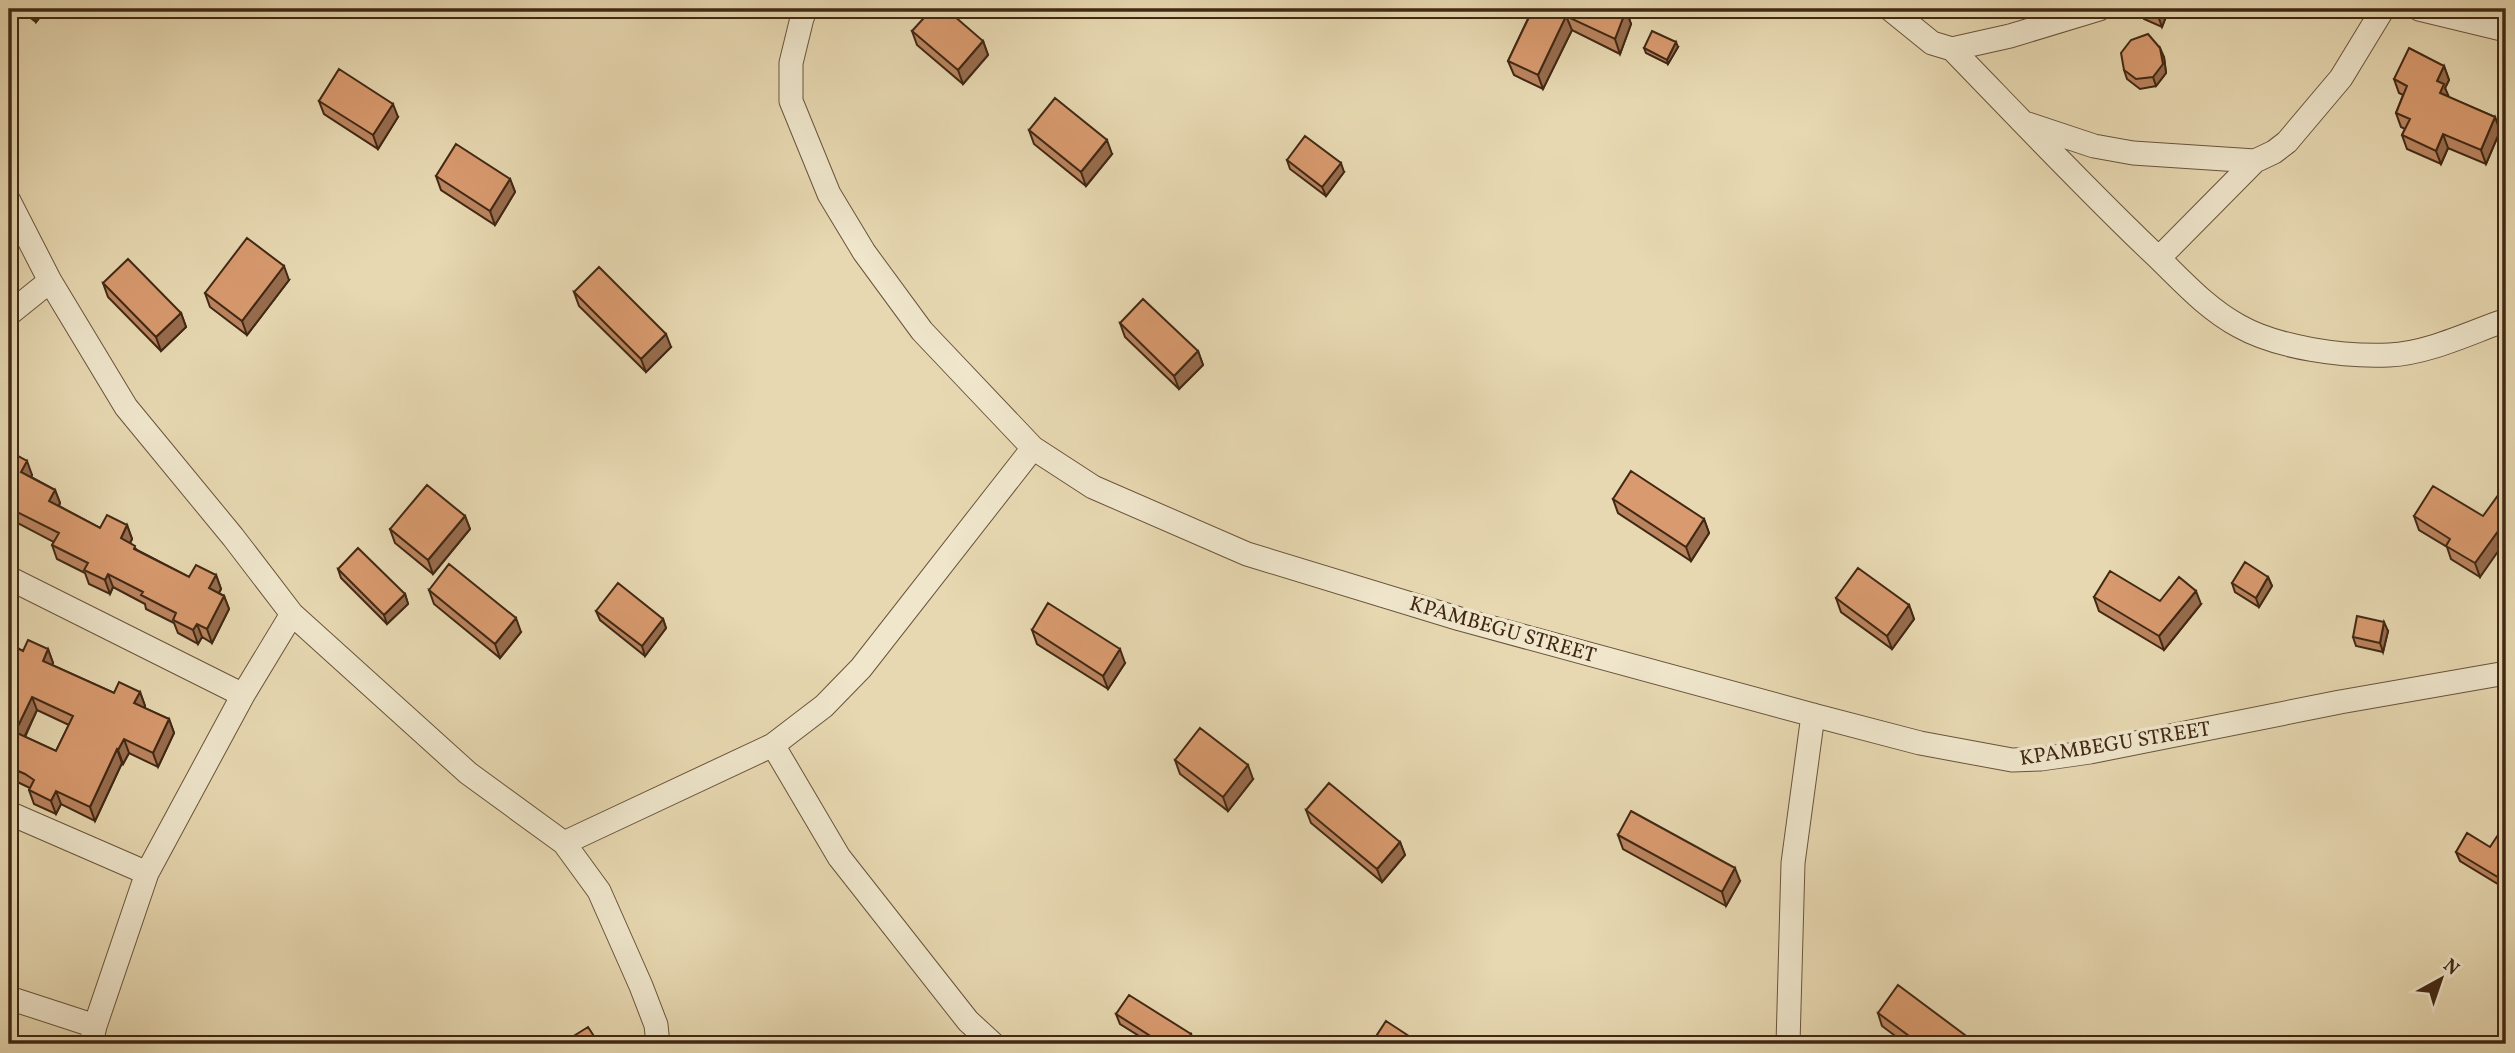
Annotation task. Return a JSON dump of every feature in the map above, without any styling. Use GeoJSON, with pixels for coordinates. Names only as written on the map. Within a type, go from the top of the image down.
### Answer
{"type":"FeatureCollection","features":[{"type":"Feature","properties":{"kind":"street","name":"KPAMBEGU STREET"},"geometry":{"type":"LineString","coordinates":[[806,9],[791,63],[791,101],[829,194],[864,253],[922,331],[1033,448],[1093,487],[1247,554],[1460,619],[1813,715],[1977,755],[2011,760],[2041,759],[2141,743],[2340,702],[2506,673]]}},
{"type":"Feature","properties":{"kind":"street"},"geometry":{"type":"LineString","coordinates":[[1890,9],[1932,43],[1952,49],[2091,194],[2193,293],[2241,328],[2274,341],[2327,351],[2390,355],[2417,351],[2506,320]]}},
{"type":"Feature","properties":{"kind":"street"},"geometry":{"type":"LineString","coordinates":[[1952,49],[2010,36],[2099,9]]}},
{"type":"Feature","properties":{"kind":"street"},"geometry":{"type":"LineString","coordinates":[[2159,258],[2255,160],[2274,152],[2287,142],[2341,78],[2383,9]]}},
{"type":"Feature","properties":{"kind":"street"},"geometry":{"type":"LineString","coordinates":[[2419,9],[2506,30]]}},
{"type":"Feature","properties":{"kind":"street"},"geometry":{"type":"LineString","coordinates":[[2022,121],[2094,146],[2133,153],[2255,160]]}},
{"type":"Feature","properties":{"kind":"street"},"geometry":{"type":"LineString","coordinates":[[9,201],[50,281],[126,407],[233,537],[292,614],[468,773],[564,842],[599,891],[641,986],[656,1025],[658,1044]]}},
{"type":"Feature","properties":{"kind":"street"},"geometry":{"type":"LineString","coordinates":[[9,314],[50,281]]}},
{"type":"Feature","properties":{"kind":"street"},"geometry":{"type":"LineString","coordinates":[[564,842],[773,745],[824,706],[861,668],[1033,448]]}},
{"type":"Feature","properties":{"kind":"street"},"geometry":{"type":"LineString","coordinates":[[9,578],[243,695]]}},
{"type":"Feature","properties":{"kind":"street"},"geometry":{"type":"LineString","coordinates":[[9,998],[93,1035],[147,873],[243,695],[292,614]]}},
{"type":"Feature","properties":{"kind":"street"},"geometry":{"type":"LineString","coordinates":[[1787,1044],[1793,863],[1813,715]]}},
{"type":"Feature","properties":{"kind":"street"},"geometry":{"type":"LineString","coordinates":[[773,745],[839,857],[968,1021],[993,1044]]}},
{"type":"Feature","properties":{"kind":"street"},"geometry":{"type":"LineString","coordinates":[[9,813],[147,873]]}},
{"type":"Feature","properties":{"kind":"building"},"geometry":{"type":"Polygon","coordinates":[[[932,9],[946,9],[983,41],[958,70],[912,31],[932,9]]]}},
{"type":"Feature","properties":{"kind":"building"},"geometry":{"type":"Polygon","coordinates":[[[1533,9],[1626,10],[1615,39],[1566,16],[1538,75],[1508,61],[1533,9]]]}},
{"type":"Feature","properties":{"kind":"building"},"geometry":{"type":"Polygon","coordinates":[[[1652,31],[1676,42],[1667,60],[1644,48],[1652,31]]]}},
{"type":"Feature","properties":{"kind":"building"},"geometry":{"type":"Polygon","coordinates":[[[2148,34],[2160,48],[2163,64],[2153,77],[2136,79],[2124,70],[2121,53],[2131,40],[2148,34]]]}},
{"type":"Feature","properties":{"kind":"building"},"geometry":{"type":"Polygon","coordinates":[[[2409,48],[2444,66],[2437,81],[2444,84],[2440,93],[2495,117],[2481,150],[2443,134],[2436,151],[2402,135],[2410,119],[2396,113],[2407,86],[2394,79],[2409,48]]]}},
{"type":"Feature","properties":{"kind":"building"},"geometry":{"type":"Polygon","coordinates":[[[339,69],[393,104],[373,135],[319,101],[339,69]]]}},
{"type":"Feature","properties":{"kind":"building"},"geometry":{"type":"Polygon","coordinates":[[[1055,98],[1107,140],[1081,172],[1029,130],[1055,98]]]}},
{"type":"Feature","properties":{"kind":"building"},"geometry":{"type":"Polygon","coordinates":[[[1305,136],[1341,163],[1322,187],[1287,160],[1305,136]]]}},
{"type":"Feature","properties":{"kind":"building"},"geometry":{"type":"Polygon","coordinates":[[[456,144],[510,179],[490,211],[436,176],[456,144]]]}},
{"type":"Feature","properties":{"kind":"building"},"geometry":{"type":"Polygon","coordinates":[[[247,238],[284,266],[242,321],[205,293],[247,238]]]}},
{"type":"Feature","properties":{"kind":"building"},"geometry":{"type":"Polygon","coordinates":[[[128,259],[181,313],[156,337],[103,283],[128,259]]]}},
{"type":"Feature","properties":{"kind":"building"},"geometry":{"type":"Polygon","coordinates":[[[599,267],[666,334],[641,359],[574,292],[599,267]]]}},
{"type":"Feature","properties":{"kind":"building"},"geometry":{"type":"Polygon","coordinates":[[[1143,299],[1198,351],[1174,376],[1120,323],[1143,299]]]}},
{"type":"Feature","properties":{"kind":"building"},"geometry":{"type":"Polygon","coordinates":[[[9,451],[27,461],[21,472],[55,490],[49,501],[100,528],[107,515],[127,525],[121,538],[135,546],[134,549],[189,577],[196,565],[216,575],[209,588],[224,596],[207,629],[197,624],[193,630],[173,620],[176,613],[141,595],[143,592],[108,574],[105,580],[84,570],[88,563],[52,545],[59,533],[9,508],[9,451]]]}},
{"type":"Feature","properties":{"kind":"building"},"geometry":{"type":"Polygon","coordinates":[[[1631,471],[1704,519],[1686,547],[1613,499],[1631,471]]]}},
{"type":"Feature","properties":{"kind":"building"},"geometry":{"type":"Polygon","coordinates":[[[427,485],[465,516],[428,560],[390,529],[427,485]]]}},
{"type":"Feature","properties":{"kind":"building"},"geometry":{"type":"Polygon","coordinates":[[[2433,486],[2483,516],[2499,494],[2506,499],[2506,520],[2475,563],[2446,546],[2450,539],[2414,516],[2433,486]]]}},
{"type":"Feature","properties":{"kind":"building"},"geometry":{"type":"Polygon","coordinates":[[[358,548],[405,594],[384,615],[338,569],[358,548]]]}},
{"type":"Feature","properties":{"kind":"building"},"geometry":{"type":"Polygon","coordinates":[[[2245,562],[2268,577],[2256,598],[2232,583],[2245,562]]]}},
{"type":"Feature","properties":{"kind":"building"},"geometry":{"type":"Polygon","coordinates":[[[449,564],[516,618],[495,644],[429,590],[449,564]]]}},
{"type":"Feature","properties":{"kind":"building"},"geometry":{"type":"Polygon","coordinates":[[[1858,568],[1909,605],[1887,636],[1836,598],[1858,568]]]}},
{"type":"Feature","properties":{"kind":"building"},"geometry":{"type":"Polygon","coordinates":[[[2110,571],[2160,601],[2179,577],[2196,591],[2159,636],[2094,597],[2110,571]]]}},
{"type":"Feature","properties":{"kind":"building"},"geometry":{"type":"Polygon","coordinates":[[[618,583],[663,619],[642,646],[596,611],[618,583]]]}},
{"type":"Feature","properties":{"kind":"building"},"geometry":{"type":"Polygon","coordinates":[[[1048,603],[1120,649],[1103,676],[1032,630],[1048,603]]]}},
{"type":"Feature","properties":{"kind":"building"},"geometry":{"type":"Polygon","coordinates":[[[2357,616],[2384,622],[2380,643],[2353,637],[2357,616]]]}},
{"type":"Feature","properties":{"kind":"building"},"geometry":{"type":"Polygon","coordinates":[[[28,640],[48,649],[43,661],[114,693],[119,682],[140,692],[134,703],[169,719],[153,753],[124,739],[90,807],[56,791],[51,801],[29,790],[34,780],[9,767],[9,652],[12,645],[23,651],[28,640]],[[32,697],[16,730],[17,733],[56,751],[73,716],[32,697]]]}},
{"type":"Feature","properties":{"kind":"building"},"geometry":{"type":"Polygon","coordinates":[[[1200,728],[1248,765],[1223,797],[1175,760],[1200,728]]]}},
{"type":"Feature","properties":{"kind":"building"},"geometry":{"type":"Polygon","coordinates":[[[1329,783],[1400,842],[1377,869],[1306,810],[1329,783]]]}},
{"type":"Feature","properties":{"kind":"building"},"geometry":{"type":"Polygon","coordinates":[[[1631,811],[1735,868],[1722,892],[1618,835],[1631,811]]]}},
{"type":"Feature","properties":{"kind":"building"},"geometry":{"type":"Polygon","coordinates":[[[2502,829],[2506,832],[2506,882],[2456,852],[2467,833],[2490,847],[2502,829]]]}},
{"type":"Feature","properties":{"kind":"building"},"geometry":{"type":"Polygon","coordinates":[[[1898,985],[1977,1044],[1920,1044],[1878,1013],[1898,985]]]}},
{"type":"Feature","properties":{"kind":"building"},"geometry":{"type":"Polygon","coordinates":[[[1129,995],[1191,1034],[1184,1044],[1163,1044],[1116,1014],[1129,995]]]}},
{"type":"Feature","properties":{"kind":"building"},"geometry":{"type":"Polygon","coordinates":[[[1386,1021],[1421,1044],[1371,1044],[1386,1021]]]}},
{"type":"Feature","properties":{"kind":"building"},"geometry":{"type":"Polygon","coordinates":[[[588,1027],[599,1044],[561,1044],[588,1027]]]}}]}
